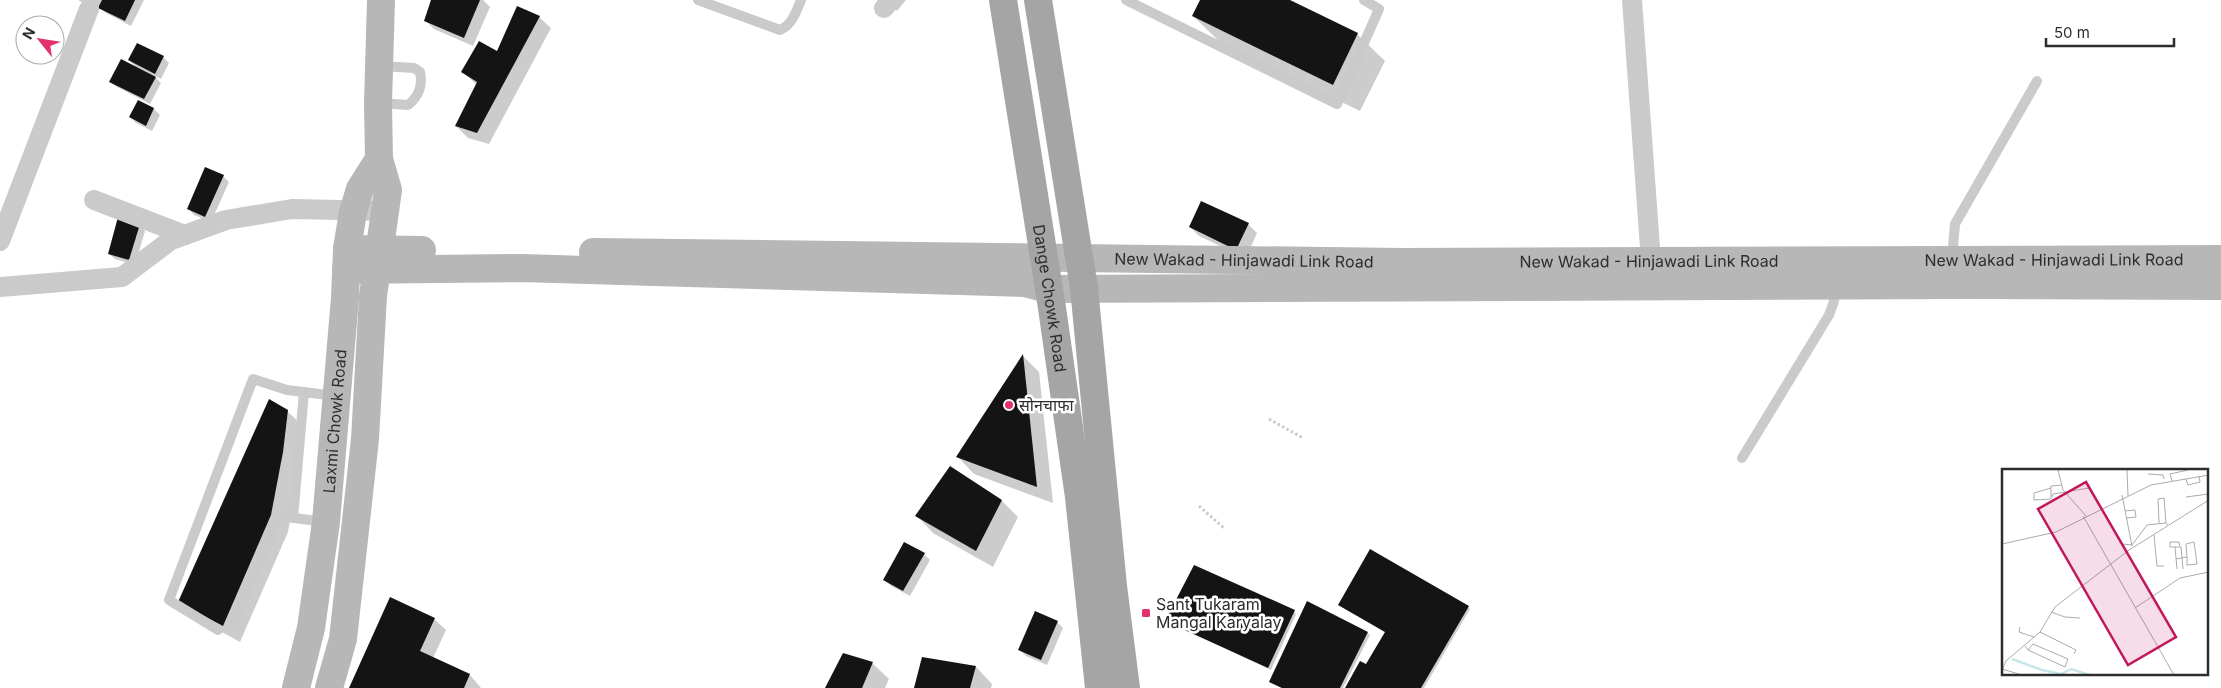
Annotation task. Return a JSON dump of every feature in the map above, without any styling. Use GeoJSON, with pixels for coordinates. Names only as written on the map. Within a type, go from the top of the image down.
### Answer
{"type":"FeatureCollection","features":[{"type":"Feature","properties":{"kind":"main road"},"geometry":{"type":"LineString","coordinates":[[379,159],[378,103],[381,0]]}},
{"type":"Feature","properties":{"kind":"main road","name":"Dange Chowk Road"},"geometry":{"type":"LineString","coordinates":[[1003,0],[1044,257],[1079,497],[1099,688]]}},
{"type":"Feature","properties":{"kind":"main road","name":"Dange Chowk Road"},"geometry":{"type":"LineString","coordinates":[[1038,0],[1084,288],[1113,586],[1126,688]]}},
{"type":"Feature","properties":{"kind":"main road","name":"Laxmi Chowk Road"},"geometry":{"type":"LineString","coordinates":[[330,688],[343,639],[365,439],[377,259],[388,190],[379,159]]}},
{"type":"Feature","properties":{"kind":"main road","name":"Laxmi Chowk Road"},"geometry":{"type":"LineString","coordinates":[[296,688],[311,628],[326,522],[345,298],[346,260],[353,212],[360,189],[379,159]]}},
{"type":"Feature","properties":{"kind":"main road","name":"New Wakad - Hinjawadi Link Road"},"geometry":{"type":"LineString","coordinates":[[377,259],[1044,257],[1402,275]]}},
{"type":"Feature","properties":{"kind":"main road"},"geometry":{"type":"LineString","coordinates":[[346,260],[377,259]]}},
{"type":"Feature","properties":{"kind":"main road","name":"New Wakad - Hinjawadi Link Road"},"geometry":{"type":"LineString","coordinates":[[377,259],[521,268],[1024,283],[1048,289],[1402,275],[1652,274],[1952,259],[2221,259]]}},
{"type":"Feature","properties":{"kind":"main road","name":"New Wakad - Hinjawadi Link Road"},"geometry":{"type":"LineString","coordinates":[[1652,274],[1837,285],[2221,286]]}},
{"type":"Feature","properties":{"kind":"street"},"geometry":{"type":"LineString","coordinates":[[1632,0],[1652,274]]}},
{"type":"Feature","properties":{"kind":"street"},"geometry":{"type":"LineString","coordinates":[[0,241],[89,9]]}},
{"type":"Feature","properties":{"kind":"street"},"geometry":{"type":"LineString","coordinates":[[94,200],[185,235]]}},
{"type":"Feature","properties":{"kind":"street"},"geometry":{"type":"LineString","coordinates":[[0,287],[122,277],[171,240],[226,220],[292,209],[386,212]]}},
{"type":"Feature","properties":{"kind":"lane"},"geometry":{"type":"LineString","coordinates":[[698,0],[780,30],[786,28],[791,22],[802,0]]}},
{"type":"Feature","properties":{"kind":"lane"},"geometry":{"type":"LineString","coordinates":[[1126,0],[1337,104],[1380,10],[1364,0]]}},
{"type":"Feature","properties":{"kind":"lane"},"geometry":{"type":"LineString","coordinates":[[378,103],[408,105],[417,97],[422,81],[420,72],[414,68],[380,66]]}},
{"type":"Feature","properties":{"kind":"lane"},"geometry":{"type":"LineString","coordinates":[[1952,259],[1955,224],[2037,80]]}},
{"type":"Feature","properties":{"kind":"lane"},"geometry":{"type":"LineString","coordinates":[[1742,458],[1829,315],[1837,285]]}},
{"type":"Feature","properties":{"kind":"lane"},"geometry":{"type":"LineString","coordinates":[[218,630],[169,600],[253,379],[287,390],[336,396]]}},
{"type":"Feature","properties":{"kind":"lane"},"geometry":{"type":"LineString","coordinates":[[293,518],[304,392]]}},
{"type":"Feature","properties":{"kind":"lane"},"geometry":{"type":"LineString","coordinates":[[234,621],[279,516],[326,522]]}},
{"type":"Feature","properties":{"kind":"path"},"geometry":{"type":"LineString","coordinates":[[1269,419],[1303,438]]}},
{"type":"Feature","properties":{"kind":"path"},"geometry":{"type":"LineString","coordinates":[[1198,506],[1225,529]]}},
{"type":"Feature","properties":{"kind":"building"},"geometry":{"type":"Polygon","coordinates":[[[102,0],[135,0],[125,21],[98,8],[102,0]]]}},
{"type":"Feature","properties":{"kind":"building"},"geometry":{"type":"Polygon","coordinates":[[[431,0],[480,0],[464,38],[424,21],[431,0]]]}},
{"type":"Feature","properties":{"kind":"building"},"geometry":{"type":"Polygon","coordinates":[[[1200,0],[1290,0],[1358,33],[1333,85],[1192,16],[1200,0]]]}},
{"type":"Feature","properties":{"kind":"building"},"geometry":{"type":"Polygon","coordinates":[[[517,6],[540,16],[477,133],[455,126],[477,82],[461,72],[479,41],[497,51],[517,6]]]}},
{"type":"Feature","properties":{"kind":"building"},"geometry":{"type":"Polygon","coordinates":[[[137,43],[164,56],[155,74],[128,60],[137,43]]]}},
{"type":"Feature","properties":{"kind":"building"},"geometry":{"type":"Polygon","coordinates":[[[121,59],[156,77],[144,99],[109,82],[121,59]]]}},
{"type":"Feature","properties":{"kind":"building"},"geometry":{"type":"Polygon","coordinates":[[[138,100],[154,108],[146,126],[129,117],[138,100]]]}},
{"type":"Feature","properties":{"kind":"building"},"geometry":{"type":"Polygon","coordinates":[[[205,167],[224,175],[205,217],[187,209],[205,167]]]}},
{"type":"Feature","properties":{"kind":"building"},"geometry":{"type":"Polygon","coordinates":[[[1201,201],[1249,223],[1236,250],[1189,227],[1201,201]]]}},
{"type":"Feature","properties":{"kind":"building"},"geometry":{"type":"Polygon","coordinates":[[[118,217],[140,224],[129,260],[108,254],[118,217]]]}},
{"type":"Feature","properties":{"kind":"building","name":"सोनचाफा"},"geometry":{"type":"Polygon","coordinates":[[[1023,354],[1037,487],[956,457],[1023,354]]]}},
{"type":"Feature","properties":{"kind":"building"},"geometry":{"type":"Polygon","coordinates":[[[269,399],[288,410],[283,452],[271,515],[223,626],[178,602],[269,399]]]}},
{"type":"Feature","properties":{"kind":"building"},"geometry":{"type":"Polygon","coordinates":[[[950,466],[1002,500],[976,551],[915,516],[950,466]]]}},
{"type":"Feature","properties":{"kind":"building"},"geometry":{"type":"Polygon","coordinates":[[[904,542],[925,553],[903,591],[883,580],[904,542]]]}},
{"type":"Feature","properties":{"kind":"building"},"geometry":{"type":"Polygon","coordinates":[[[1370,549],[1469,606],[1421,688],[1345,688],[1360,661],[1366,664],[1385,632],[1338,605],[1370,549]]]}},
{"type":"Feature","properties":{"kind":"building"},"geometry":{"type":"Polygon","coordinates":[[[1194,565],[1295,610],[1268,668],[1165,621],[1194,565]]]}},
{"type":"Feature","properties":{"kind":"building"},"geometry":{"type":"Polygon","coordinates":[[[390,597],[435,618],[420,651],[470,674],[464,688],[349,688],[390,597]]]}},
{"type":"Feature","properties":{"kind":"building"},"geometry":{"type":"Polygon","coordinates":[[[1307,601],[1368,632],[1340,688],[1282,688],[1269,682],[1307,601]]]}},
{"type":"Feature","properties":{"kind":"building"},"geometry":{"type":"Polygon","coordinates":[[[1035,611],[1058,621],[1041,660],[1018,650],[1035,611]]]}},
{"type":"Feature","properties":{"kind":"building"},"geometry":{"type":"Polygon","coordinates":[[[843,653],[873,662],[862,688],[825,688],[843,653]]]}},
{"type":"Feature","properties":{"kind":"building"},"geometry":{"type":"Polygon","coordinates":[[[922,657],[976,666],[970,688],[914,688],[922,657]]]}},
{"type":"Feature","properties":{"kind":"place","name":"सोनचाफा"},"geometry":{"type":"Point","coordinates":[1009,405]}},
{"type":"Feature","properties":{"kind":"place","name":"Sant Tukaram Mangal Karyalay"},"geometry":{"type":"Point","coordinates":[1146,613]}}]}
